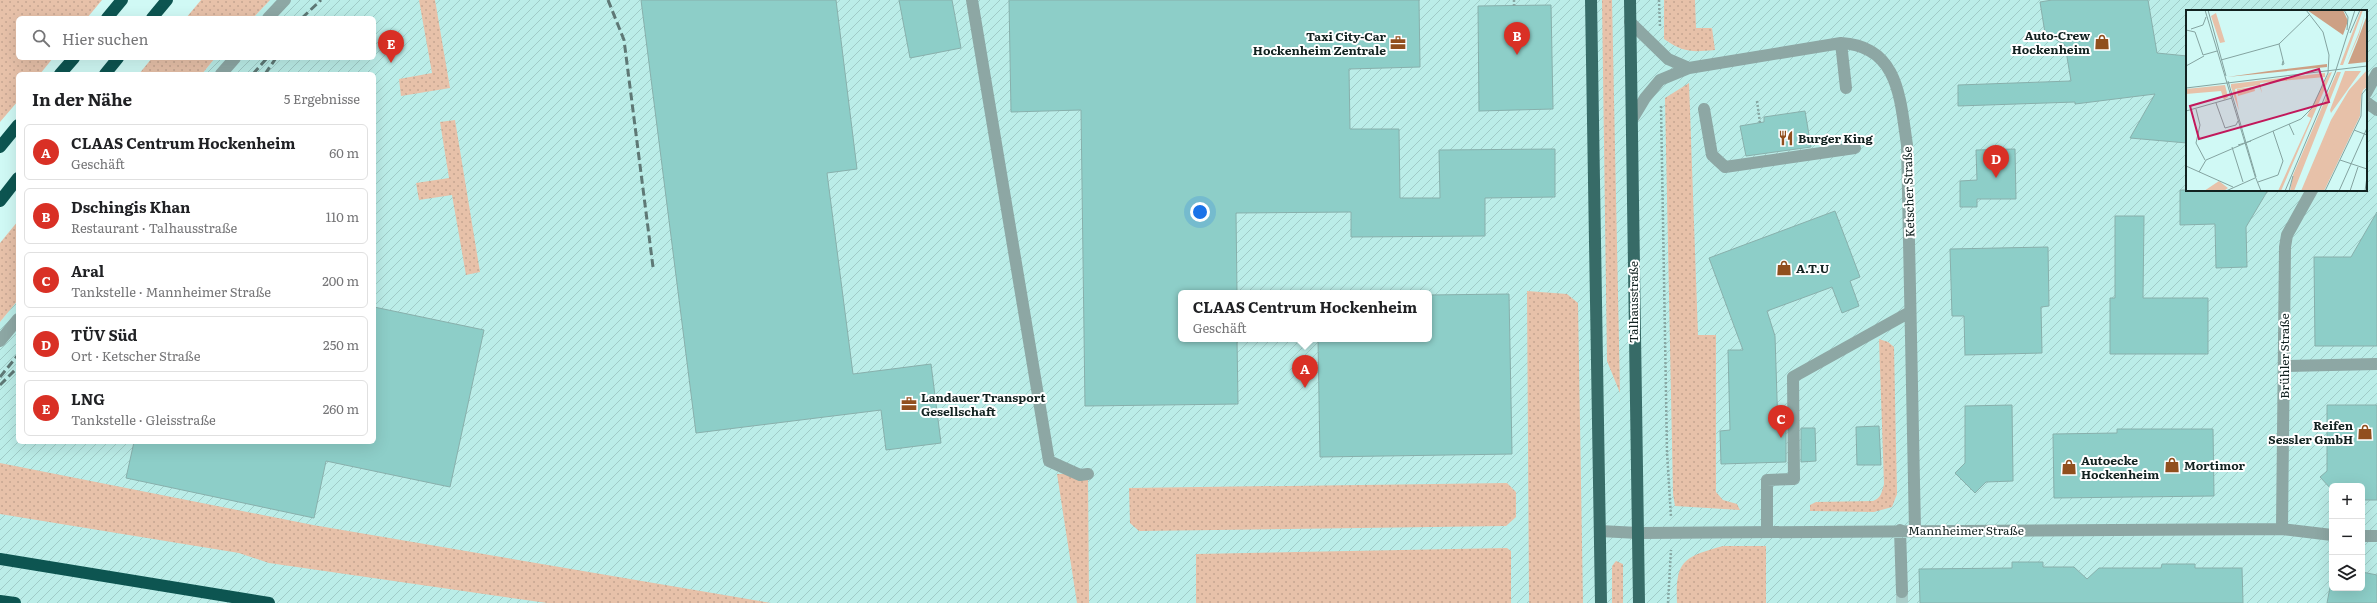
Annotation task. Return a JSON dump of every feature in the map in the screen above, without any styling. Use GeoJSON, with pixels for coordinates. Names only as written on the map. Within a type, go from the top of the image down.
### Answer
{"type":"FeatureCollection","features":[{"type":"Feature","properties":{"kind":"highway"},"geometry":{"type":"LineString","coordinates":[[109,16],[122,0]]}},
{"type":"Feature","properties":{"kind":"highway"},"geometry":{"type":"LineString","coordinates":[[154,16],[167,0]]}},
{"type":"Feature","properties":{"kind":"highway"},"geometry":{"type":"LineString","coordinates":[[62,72],[72,60]]}},
{"type":"Feature","properties":{"kind":"highway"},"geometry":{"type":"LineString","coordinates":[[107,72],[116,60]]}},
{"type":"Feature","properties":{"kind":"highway"},"geometry":{"type":"LineString","coordinates":[[0,147],[16,127]]}},
{"type":"Feature","properties":{"kind":"highway"},"geometry":{"type":"LineString","coordinates":[[0,201],[16,181]]}},
{"type":"Feature","properties":{"kind":"highway"},"geometry":{"type":"LineString","coordinates":[[0,559],[269,603]]}},
{"type":"Feature","properties":{"kind":"highway"},"geometry":{"type":"LineString","coordinates":[[0,601],[15,603]]}},
{"type":"Feature","properties":{"kind":"main road"},"geometry":{"type":"LineString","coordinates":[[1591,0],[1601,603]]}},
{"type":"Feature","properties":{"kind":"main road","name":"Talhausstraße"},"geometry":{"type":"LineString","coordinates":[[1630,0],[1633,118],[1634,346],[1639,603]]}},
{"type":"Feature","properties":{"kind":"street"},"geometry":{"type":"LineString","coordinates":[[270,16],[285,0]]}},
{"type":"Feature","properties":{"kind":"street"},"geometry":{"type":"LineString","coordinates":[[972,0],[1049,461],[1080,475],[1088,474]]}},
{"type":"Feature","properties":{"kind":"street"},"geometry":{"type":"LineString","coordinates":[[1630,22],[1668,59],[1689,68]]}},
{"type":"Feature","properties":{"kind":"street"},"geometry":{"type":"LineString","coordinates":[[1841,42],[1846,88]]}},
{"type":"Feature","properties":{"kind":"street","name":"Ketscher Straße"},"geometry":{"type":"LineString","coordinates":[[1633,118],[1645,98],[1660,80],[1689,68],[1841,42],[1856,43],[1881,56],[1893,77],[1907,145],[1915,530]]}},
{"type":"Feature","properties":{"kind":"street"},"geometry":{"type":"LineString","coordinates":[[223,72],[233,60]]}},
{"type":"Feature","properties":{"kind":"street"},"geometry":{"type":"LineString","coordinates":[[2367,91],[2377,73]]}},
{"type":"Feature","properties":{"kind":"street"},"geometry":{"type":"LineString","coordinates":[[2367,103],[2377,110]]}},
{"type":"Feature","properties":{"kind":"street"},"geometry":{"type":"LineString","coordinates":[[1704,109],[1712,155],[1725,167],[1855,148]]}},
{"type":"Feature","properties":{"kind":"street","name":"Brühler Straße"},"geometry":{"type":"LineString","coordinates":[[2282,529],[2287,235],[2311,191]]}},
{"type":"Feature","properties":{"kind":"street"},"geometry":{"type":"LineString","coordinates":[[1767,531],[1767,480],[1794,479],[1793,377],[1910,312]]}},
{"type":"Feature","properties":{"kind":"street"},"geometry":{"type":"LineString","coordinates":[[0,341],[16,321]]}},
{"type":"Feature","properties":{"kind":"street"},"geometry":{"type":"LineString","coordinates":[[2284,366],[2377,364]]}},
{"type":"Feature","properties":{"kind":"street","name":"Mannheimer Straße"},"geometry":{"type":"LineString","coordinates":[[1600,531],[1638,533],[1900,530],[2282,529],[2329,535]]}},
{"type":"Feature","properties":{"kind":"street"},"geometry":{"type":"LineString","coordinates":[[1900,530],[1902,592]]}},
{"type":"Feature","properties":{"kind":"street"},"geometry":{"type":"LineString","coordinates":[[2365,536],[2377,536]]}},
{"type":"Feature","properties":{"kind":"path"},"geometry":{"type":"LineString","coordinates":[[1514,0],[1514,6]]}},
{"type":"Feature","properties":{"kind":"path"},"geometry":{"type":"LineString","coordinates":[[1659,0],[1660,52]]}},
{"type":"Feature","properties":{"kind":"path"},"geometry":{"type":"LineString","coordinates":[[1660,80],[1667,444],[1672,532],[1668,603]]}},
{"type":"Feature","properties":{"kind":"path"},"geometry":{"type":"LineString","coordinates":[[1757,101],[1760,123]]}},
{"type":"Feature","properties":{"kind":"shaded area"},"geometry":{"type":"Polygon","coordinates":[[[0,0],[102,0],[89,16],[16,16],[16,60],[51,60],[42,72],[16,72],[16,103],[0,122],[0,0]]]}},
{"type":"Feature","properties":{"kind":"shaded area"},"geometry":{"type":"Polygon","coordinates":[[[201,0],[270,0],[255,16],[188,16],[201,0]]]}},
{"type":"Feature","properties":{"kind":"shaded area"},"geometry":{"type":"Polygon","coordinates":[[[270,0],[2377,0],[2377,603],[0,603],[0,322],[16,302],[16,444],[376,444],[376,72],[204,72],[213,60],[376,60],[376,16],[255,16],[270,0]]]}},
{"type":"Feature","properties":{"kind":"shaded area"},"geometry":{"type":"Polygon","coordinates":[[[419,0],[435,0],[450,88],[401,96],[399,79],[432,73],[419,0]]]}},
{"type":"Feature","properties":{"kind":"shaded area"},"geometry":{"type":"Polygon","coordinates":[[[1602,0],[1612,0],[1620,393],[1607,361],[1602,0]]]}},
{"type":"Feature","properties":{"kind":"shaded area"},"geometry":{"type":"Polygon","coordinates":[[[1664,0],[1695,0],[1696,28],[1712,28],[1715,50],[1694,51],[1683,49],[1664,39],[1664,0]]]}},
{"type":"Feature","properties":{"kind":"shaded area"},"geometry":{"type":"Polygon","coordinates":[[[150,60],[213,60],[204,72],[141,72],[150,60]]]}},
{"type":"Feature","properties":{"kind":"shaded area"},"geometry":{"type":"Polygon","coordinates":[[[1689,83],[1698,335],[1716,335],[1716,492],[1723,500],[1737,504],[1740,510],[1675,506],[1673,494],[1665,98],[1689,83]]]}},
{"type":"Feature","properties":{"kind":"shaded area"},"geometry":{"type":"Polygon","coordinates":[[[455,120],[480,272],[466,275],[452,195],[419,200],[416,183],[449,178],[440,122],[455,120]]]}},
{"type":"Feature","properties":{"kind":"shaded area"},"geometry":{"type":"Polygon","coordinates":[[[16,223],[16,302],[0,322],[0,243],[16,223]]]}},
{"type":"Feature","properties":{"kind":"shaded area"},"geometry":{"type":"Polygon","coordinates":[[[1527,291],[1567,294],[1578,303],[1583,603],[1529,603],[1527,291]]]}},
{"type":"Feature","properties":{"kind":"shaded area"},"geometry":{"type":"Polygon","coordinates":[[[1879,339],[1888,342],[1894,347],[1897,494],[1892,507],[1874,512],[1810,511],[1810,505],[1816,502],[1873,501],[1878,498],[1882,492],[1884,484],[1879,339]]]}},
{"type":"Feature","properties":{"kind":"shaded area"},"geometry":{"type":"Polygon","coordinates":[[[0,463],[313,525],[771,603],[547,603],[269,563],[239,553],[0,514],[0,463]]]}},
{"type":"Feature","properties":{"kind":"shaded area"},"geometry":{"type":"Polygon","coordinates":[[[1088,473],[1089,603],[1077,603],[1057,474],[1088,473]]]}},
{"type":"Feature","properties":{"kind":"shaded area"},"geometry":{"type":"Polygon","coordinates":[[[1507,483],[1516,492],[1516,517],[1506,526],[1139,531],[1130,523],[1129,488],[1507,483]]]}},
{"type":"Feature","properties":{"kind":"shaded area"},"geometry":{"type":"Polygon","coordinates":[[[1723,546],[1766,546],[1766,603],[1677,603],[1678,578],[1680,569],[1685,562],[1699,554],[1723,546]]]}},
{"type":"Feature","properties":{"kind":"shaded area"},"geometry":{"type":"Polygon","coordinates":[[[1507,548],[1511,551],[1511,603],[1196,603],[1196,554],[1507,548]]]}},
{"type":"Feature","properties":{"kind":"shaded area"},"geometry":{"type":"Polygon","coordinates":[[[1616,561],[1623,564],[1623,603],[1612,603],[1612,566],[1616,561]]]}},
{"type":"Feature","properties":{"kind":"building"},"geometry":{"type":"Polygon","coordinates":[[[641,0],[836,0],[857,169],[827,173],[853,374],[931,364],[941,443],[886,450],[881,410],[696,433],[641,0]]]}},
{"type":"Feature","properties":{"kind":"building"},"geometry":{"type":"Polygon","coordinates":[[[899,0],[952,0],[961,48],[910,58],[899,0]]]}},
{"type":"Feature","properties":{"kind":"building"},"geometry":{"type":"Polygon","coordinates":[[[1009,0],[1419,0],[1420,67],[1349,69],[1350,129],[1399,129],[1400,198],[1440,198],[1439,150],[1555,149],[1555,197],[1485,198],[1485,236],[1351,237],[1351,212],[1236,213],[1237,290],[1178,290],[1178,342],[1237,342],[1238,404],[1085,406],[1081,110],[1011,112],[1009,0]]]}},
{"type":"Feature","properties":{"kind":"building"},"geometry":{"type":"Polygon","coordinates":[[[2052,0],[2148,0],[2157,53],[2186,56],[2186,143],[2130,138],[2155,94],[2075,104],[2075,102],[1958,106],[1958,85],[2071,81],[2065,45],[2045,33],[2040,2],[2052,0]]]}},
{"type":"Feature","properties":{"kind":"building"},"geometry":{"type":"Polygon","coordinates":[[[1551,5],[1553,109],[1479,111],[1478,6],[1551,5]]]}},
{"type":"Feature","properties":{"kind":"building","name":"Burger King"},"geometry":{"type":"Polygon","coordinates":[[[1805,111],[1811,147],[1746,156],[1740,126],[1764,122],[1764,117],[1805,111]]]}},
{"type":"Feature","properties":{"kind":"building"},"geometry":{"type":"Polygon","coordinates":[[[2015,149],[2016,199],[1977,199],[1977,207],[1960,207],[1960,181],[1977,180],[1976,150],[2015,149]]]}},
{"type":"Feature","properties":{"kind":"building"},"geometry":{"type":"Polygon","coordinates":[[[2180,190],[2267,191],[2246,227],[2247,267],[2216,268],[2215,224],[2180,225],[2180,190]]]}},
{"type":"Feature","properties":{"kind":"building"},"geometry":{"type":"Polygon","coordinates":[[[1835,211],[1860,277],[1850,281],[1859,306],[1842,313],[1832,287],[1767,311],[1775,336],[1778,429],[1786,429],[1786,462],[1721,464],[1720,431],[1730,430],[1728,350],[1743,350],[1709,258],[1835,211]]]}},
{"type":"Feature","properties":{"kind":"building"},"geometry":{"type":"Polygon","coordinates":[[[2377,212],[2377,346],[2315,346],[2314,257],[2351,257],[2377,212]]]}},
{"type":"Feature","properties":{"kind":"building"},"geometry":{"type":"Polygon","coordinates":[[[2115,216],[2144,216],[2143,298],[2208,298],[2208,354],[2110,354],[2110,298],[2115,298],[2115,216]]]}},
{"type":"Feature","properties":{"kind":"building"},"geometry":{"type":"Polygon","coordinates":[[[2048,247],[2049,306],[2041,307],[2042,353],[1965,355],[1964,316],[1952,316],[1950,249],[2048,247]]]}},
{"type":"Feature","properties":{"kind":"building"},"geometry":{"type":"Polygon","coordinates":[[[1509,294],[1512,454],[1320,457],[1318,342],[1432,342],[1432,295],[1509,294]]]}},
{"type":"Feature","properties":{"kind":"building"},"geometry":{"type":"Polygon","coordinates":[[[376,307],[484,330],[450,487],[326,461],[314,518],[126,478],[134,444],[376,444],[376,307]]]}},
{"type":"Feature","properties":{"kind":"building"},"geometry":{"type":"Polygon","coordinates":[[[2012,405],[2013,481],[1986,482],[1975,493],[1955,473],[1965,463],[1965,406],[2012,405]]]}},
{"type":"Feature","properties":{"kind":"building"},"geometry":{"type":"Polygon","coordinates":[[[2327,405],[2377,405],[2377,500],[2365,500],[2365,483],[2329,483],[2329,487],[2320,477],[2327,471],[2327,405]]]}},
{"type":"Feature","properties":{"kind":"building"},"geometry":{"type":"Polygon","coordinates":[[[1879,426],[1881,465],[1857,465],[1856,427],[1879,426]]]}},
{"type":"Feature","properties":{"kind":"building"},"geometry":{"type":"Polygon","coordinates":[[[1801,428],[1815,428],[1816,461],[1801,462],[1801,428]]]}},
{"type":"Feature","properties":{"kind":"building"},"geometry":{"type":"Polygon","coordinates":[[[2117,429],[2213,429],[2214,496],[2054,498],[2053,434],[2117,433],[2117,429]]]}},
{"type":"Feature","properties":{"kind":"building"},"geometry":{"type":"Polygon","coordinates":[[[2012,562],[2043,562],[2043,567],[2074,567],[2087,579],[2099,568],[2161,568],[2162,564],[2195,564],[2195,568],[2242,568],[2243,603],[1920,603],[1919,569],[2012,568],[2012,562]]]}},
{"type":"Feature","properties":{"kind":"building"},"geometry":{"type":"Polygon","coordinates":[[[2365,573],[2377,575],[2377,603],[2327,603],[2329,591],[2365,591],[2365,573]]]}},
{"type":"Feature","properties":{"kind":"tunnel"},"geometry":{"type":"LineString","coordinates":[[1902,592],[1902,603]]}},
{"type":"Feature","properties":{"kind":"railway"},"geometry":{"type":"LineString","coordinates":[[304,16],[321,0]]}},
{"type":"Feature","properties":{"kind":"railway"},"geometry":{"type":"LineString","coordinates":[[608,0],[624,40],[653,267]]}},
{"type":"Feature","properties":{"kind":"railway"},"geometry":{"type":"LineString","coordinates":[[255,72],[265,60]]}},
{"type":"Feature","properties":{"kind":"railway"},"geometry":{"type":"LineString","coordinates":[[266,72],[275,60]]}},
{"type":"Feature","properties":{"kind":"railway"},"geometry":{"type":"LineString","coordinates":[[0,377],[16,357]]}},
{"type":"Feature","properties":{"kind":"railway"},"geometry":{"type":"LineString","coordinates":[[0,385],[16,369]]}},
{"type":"Feature","properties":{"kind":"place","name":"Auto-Crew Hockenheim"},"geometry":{"type":"Point","coordinates":[2102,42]}},
{"type":"Feature","properties":{"kind":"place","name":"Taxi City-Car Hockenheim Zentrale"},"geometry":{"type":"Point","coordinates":[1398,43]}},
{"type":"Feature","properties":{"kind":"place","name":"Dschingis Khan"},"geometry":{"type":"Point","coordinates":[1517,55]}},
{"type":"Feature","properties":{"kind":"place","name":"LNG"},"geometry":{"type":"Point","coordinates":[391,63]}},
{"type":"Feature","properties":{"kind":"place","name":"Burger King"},"geometry":{"type":"Point","coordinates":[1786,138]}},
{"type":"Feature","properties":{"kind":"place","name":"TÜV Süd"},"geometry":{"type":"Point","coordinates":[1996,178]}},
{"type":"Feature","properties":{"kind":"place","name":"A.T.U"},"geometry":{"type":"Point","coordinates":[1784,268]}},
{"type":"Feature","properties":{"kind":"place","name":"CLAAS Centrum Hockenheim"},"geometry":{"type":"Point","coordinates":[1305,388]}},
{"type":"Feature","properties":{"kind":"place","name":"Landauer Transport Gesellschaft"},"geometry":{"type":"Point","coordinates":[909,404]}},
{"type":"Feature","properties":{"kind":"place","name":"Reifen Sessler GmbH"},"geometry":{"type":"Point","coordinates":[2365,432]}},
{"type":"Feature","properties":{"kind":"place","name":"Aral"},"geometry":{"type":"Point","coordinates":[1781,438]}},
{"type":"Feature","properties":{"kind":"place","name":"Mortimor"},"geometry":{"type":"Point","coordinates":[2172,465]}},
{"type":"Feature","properties":{"kind":"place","name":"Autoecke Hockenheim"},"geometry":{"type":"Point","coordinates":[2069,467]}}]}
